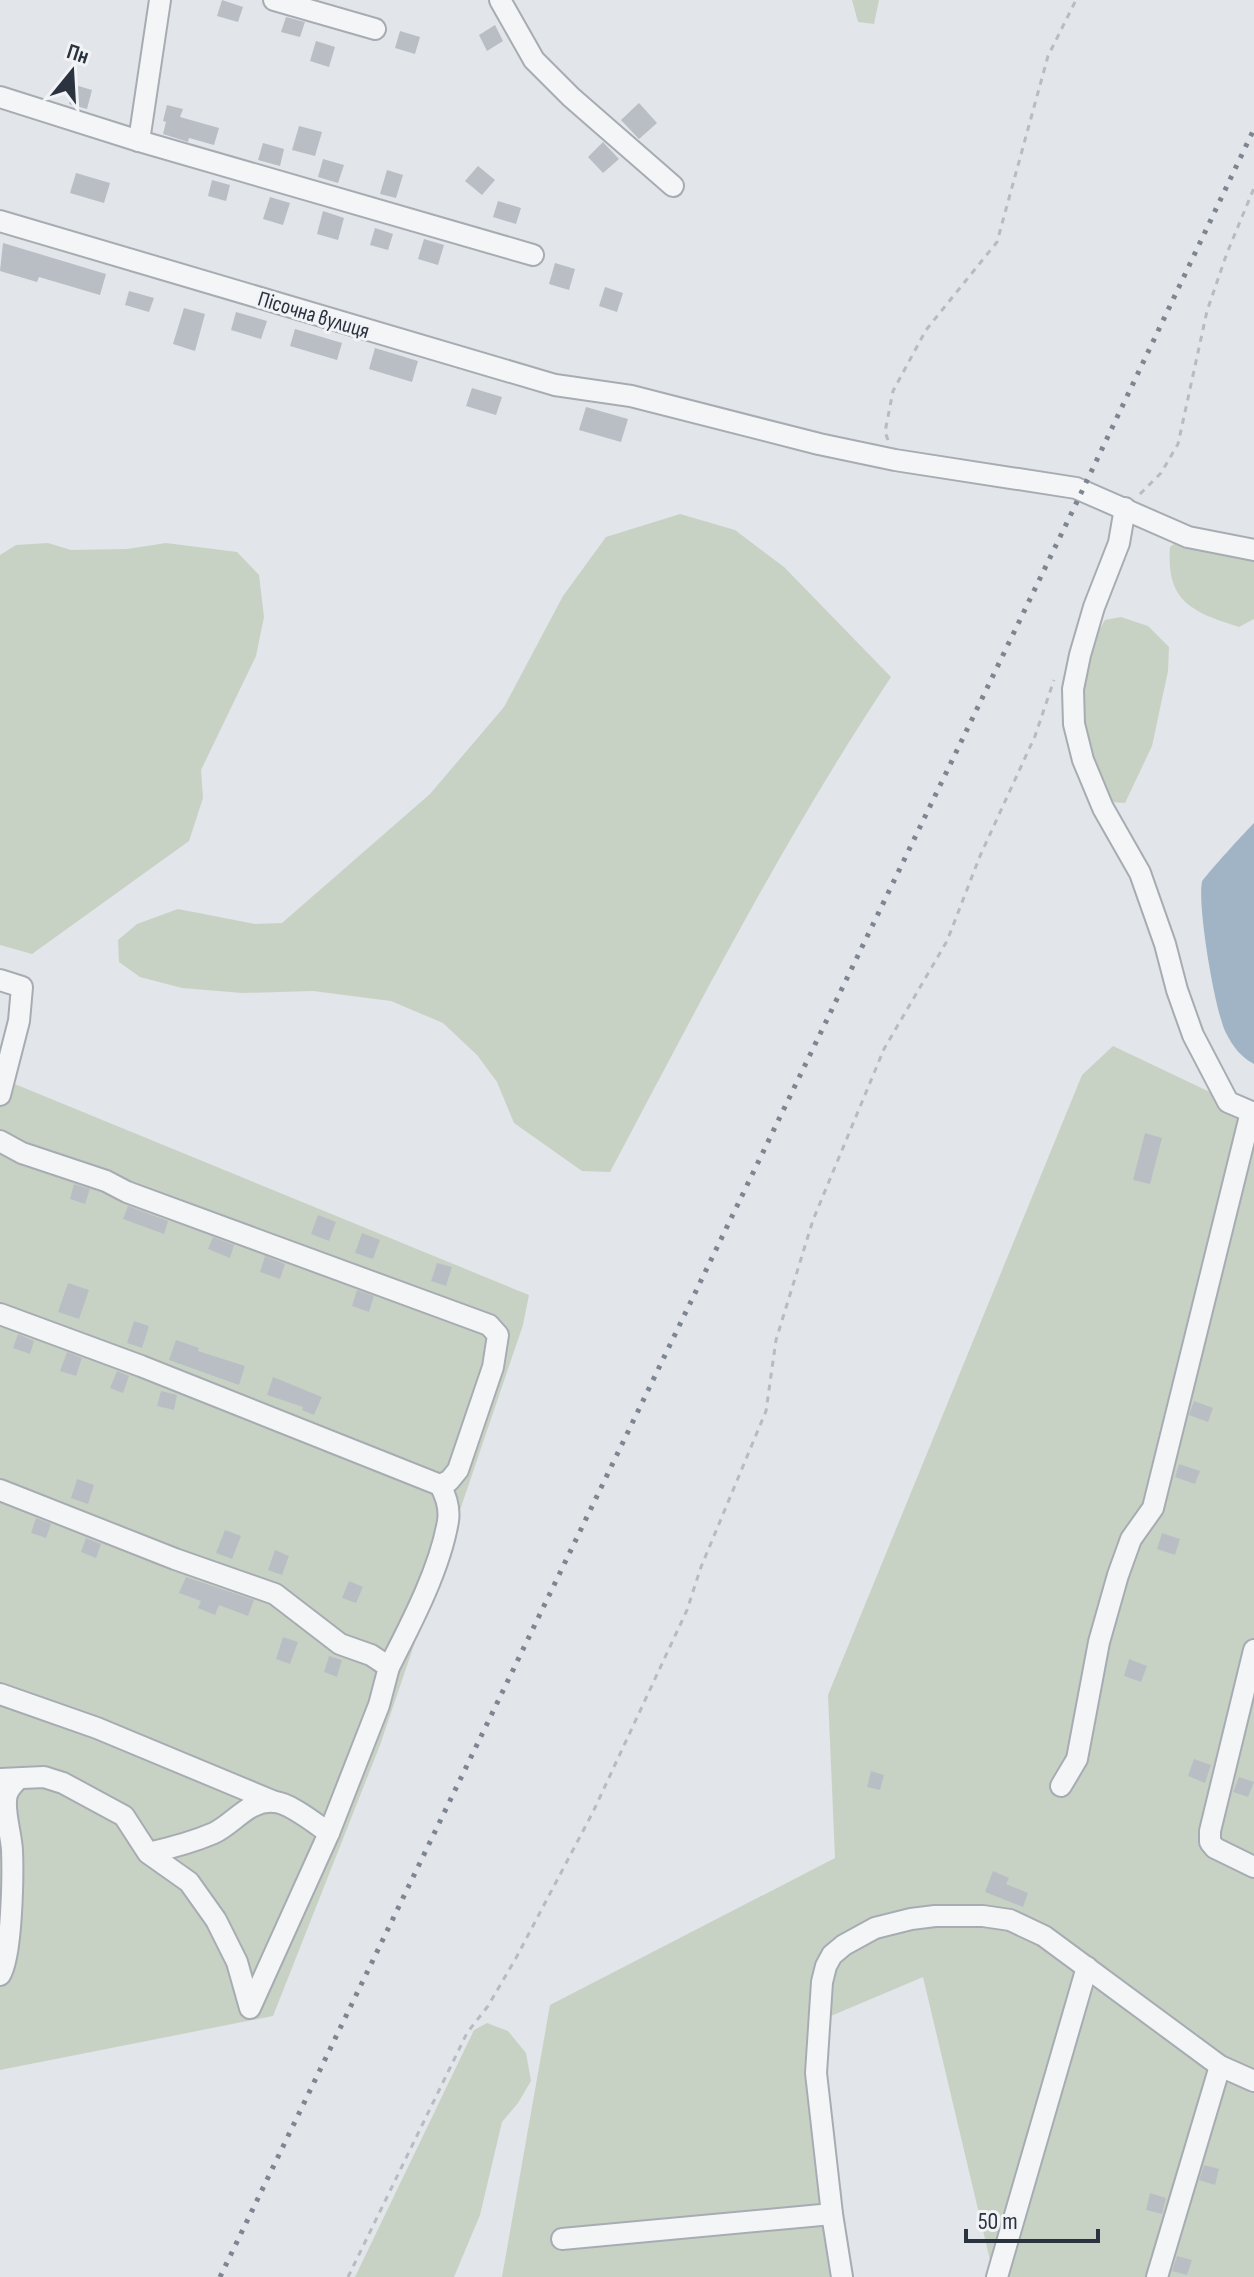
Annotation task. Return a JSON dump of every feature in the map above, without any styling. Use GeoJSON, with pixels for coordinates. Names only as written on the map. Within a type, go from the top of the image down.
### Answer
{"type":"FeatureCollection","features":[{"type":"Feature","properties":{"kind":"street"},"geometry":{"type":"LineString","coordinates":[[139,141],[160,0]]}},
{"type":"Feature","properties":{"kind":"street"},"geometry":{"type":"LineString","coordinates":[[274,0],[375,29]]}},
{"type":"Feature","properties":{"kind":"street"},"geometry":{"type":"LineString","coordinates":[[500,0],[534,60],[571,97],[673,186]]}},
{"type":"Feature","properties":{"kind":"street"},"geometry":{"type":"LineString","coordinates":[[0,97],[139,141],[533,255]]}},
{"type":"Feature","properties":{"kind":"street","name":"Пісочна вулиця"},"geometry":{"type":"LineString","coordinates":[[0,221],[555,385],[631,396],[895,460],[1076,488],[1188,537],[1254,550]]}},
{"type":"Feature","properties":{"kind":"street"},"geometry":{"type":"LineString","coordinates":[[1061,1786],[1077,1759],[1099,1642],[1118,1575],[1131,1539],[1153,1508],[1253,1113],[1228,1102],[1193,1035],[1140,873],[1103,808],[1083,760],[1074,724],[1073,689],[1080,655],[1094,607],[1119,543],[1125,508]]}},
{"type":"Feature","properties":{"kind":"street"},"geometry":{"type":"LineString","coordinates":[[0,980],[22,987],[19,1021],[0,1095]]}},
{"type":"Feature","properties":{"kind":"street"},"geometry":{"type":"LineString","coordinates":[[0,1141],[22,1153],[106,1181],[127,1192],[489,1325],[498,1335],[493,1367],[458,1470],[449,1481],[440,1485]]}},
{"type":"Feature","properties":{"kind":"street"},"geometry":{"type":"LineString","coordinates":[[0,1314],[141,1366],[440,1485],[447,1500],[448,1520],[421,1600],[389,1667],[379,1705],[329,1833],[250,2008],[237,1962],[216,1920],[189,1882],[148,1853],[124,1816],[63,1783],[44,1777],[9,1779],[6,1801],[12,1885],[8,1950],[0,1975]]}},
{"type":"Feature","properties":{"kind":"street"},"geometry":{"type":"LineString","coordinates":[[0,1490],[175,1559],[275,1594],[340,1644],[371,1655],[389,1667]]}},
{"type":"Feature","properties":{"kind":"street"},"geometry":{"type":"LineString","coordinates":[[1254,1650],[1210,1831],[1210,1842],[1215,1848],[1254,1867]]}},
{"type":"Feature","properties":{"kind":"street"},"geometry":{"type":"LineString","coordinates":[[0,1694],[97,1728],[275,1802],[308,1817],[329,1833]]}},
{"type":"Feature","properties":{"kind":"street"},"geometry":{"type":"LineString","coordinates":[[148,1853],[178,1847],[218,1831],[251,1806],[275,1802]]}},
{"type":"Feature","properties":{"kind":"street"},"geometry":{"type":"LineString","coordinates":[[842,2277],[816,2073],[822,1982],[832,1955],[875,1928],[911,1919],[983,1916],[1010,1920],[1044,1936],[1220,2066],[1254,2081]]}},
{"type":"Feature","properties":{"kind":"street"},"geometry":{"type":"LineString","coordinates":[[997,2277],[1087,1967]]}},
{"type":"Feature","properties":{"kind":"street"},"geometry":{"type":"LineString","coordinates":[[1157,2277],[1220,2066]]}},
{"type":"Feature","properties":{"kind":"street"},"geometry":{"type":"LineString","coordinates":[[562,2239],[832,2214]]}},
{"type":"Feature","properties":{"kind":"path"},"geometry":{"type":"LineString","coordinates":[[895,460],[885,432],[893,391],[926,330],[997,242],[1048,56],[1076,0]]}},
{"type":"Feature","properties":{"kind":"path"},"geometry":{"type":"LineString","coordinates":[[1125,508],[1161,473],[1178,444],[1207,311],[1254,188]]}},
{"type":"Feature","properties":{"kind":"path"},"geometry":{"type":"LineString","coordinates":[[348,2277],[467,2033],[488,2006],[516,1958],[593,1812],[687,1610],[701,1567],[766,1411],[776,1340],[813,1220],[884,1049],[947,941],[980,856],[1035,736],[1056,676]]}},
{"type":"Feature","properties":{"kind":"green space"},"geometry":{"type":"Polygon","coordinates":[[[852,0],[879,0],[874,24],[858,22],[852,0]]]}},
{"type":"Feature","properties":{"kind":"green space"},"geometry":{"type":"Polygon","coordinates":[[[680,514],[735,530],[784,567],[891,677],[780,858],[610,1172],[582,1171],[514,1123],[497,1082],[477,1055],[443,1023],[391,1001],[313,991],[242,993],[182,988],[140,977],[119,962],[118,940],[137,924],[178,909],[255,924],[282,923],[430,794],[504,707],[563,596],[606,537],[680,514]]]}},
{"type":"Feature","properties":{"kind":"green space"},"geometry":{"type":"Polygon","coordinates":[[[48,543],[71,550],[127,549],[166,543],[237,552],[259,575],[264,617],[256,656],[201,770],[203,798],[189,841],[32,954],[0,945],[0,555],[16,545],[48,543]]]}},
{"type":"Feature","properties":{"kind":"green space"},"geometry":{"type":"Polygon","coordinates":[[[1174,544],[1254,559],[1254,619],[1239,627],[1195,610],[1185,602],[1172,581],[1170,547],[1174,544]]]}},
{"type":"Feature","properties":{"kind":"green space"},"geometry":{"type":"Polygon","coordinates":[[[1121,617],[1148,626],[1169,647],[1168,671],[1152,746],[1125,803],[1111,802],[1101,785],[1081,730],[1080,708],[1082,682],[1094,643],[1105,620],[1121,617]]]}},
{"type":"Feature","properties":{"kind":"green space"},"geometry":{"type":"Polygon","coordinates":[[[1113,1046],[1254,1113],[1254,2277],[994,2277],[923,1977],[819,2021],[842,2277],[502,2277],[550,2005],[835,1858],[828,1695],[1082,1075],[1113,1046]]]}},
{"type":"Feature","properties":{"kind":"green space"},"geometry":{"type":"Polygon","coordinates":[[[0,1078],[529,1295],[523,1325],[380,1745],[273,2016],[0,2070],[0,1078]]]}},
{"type":"Feature","properties":{"kind":"green space"},"geometry":{"type":"Polygon","coordinates":[[[487,2023],[508,2031],[526,2053],[531,2081],[502,2122],[480,2215],[454,2277],[355,2277],[474,2030],[487,2023]]]}},
{"type":"Feature","properties":{"kind":"water"},"geometry":{"type":"Polygon","coordinates":[[[1254,823],[1254,1064],[1235,1047],[1222,1021],[1208,958],[1201,894],[1204,878],[1254,823]]]}},
{"type":"Feature","properties":{"kind":"building"},"geometry":{"type":"Polygon","coordinates":[[[222,0],[243,7],[238,22],[217,16],[222,0]]]}},
{"type":"Feature","properties":{"kind":"building"},"geometry":{"type":"Polygon","coordinates":[[[286,17],[305,22],[300,37],[281,32],[286,17]]]}},
{"type":"Feature","properties":{"kind":"building"},"geometry":{"type":"Polygon","coordinates":[[[495,25],[503,41],[487,51],[479,35],[495,25]]]}},
{"type":"Feature","properties":{"kind":"building"},"geometry":{"type":"Polygon","coordinates":[[[400,31],[420,37],[415,54],[395,48],[400,31]]]}},
{"type":"Feature","properties":{"kind":"building"},"geometry":{"type":"Polygon","coordinates":[[[316,41],[335,47],[329,67],[310,61],[316,41]]]}},
{"type":"Feature","properties":{"kind":"building"},"geometry":{"type":"Polygon","coordinates":[[[75,85],[92,90],[87,109],[69,104],[75,85]]]}},
{"type":"Feature","properties":{"kind":"building"},"geometry":{"type":"Polygon","coordinates":[[[639,103],[657,123],[639,139],[621,120],[639,103]]]}},
{"type":"Feature","properties":{"kind":"building"},"geometry":{"type":"Polygon","coordinates":[[[167,105],[183,109],[180,117],[219,128],[214,145],[189,138],[188,142],[163,134],[167,105]]]}},
{"type":"Feature","properties":{"kind":"building"},"geometry":{"type":"Polygon","coordinates":[[[299,126],[322,132],[315,156],[292,150],[299,126]]]}},
{"type":"Feature","properties":{"kind":"building"},"geometry":{"type":"Polygon","coordinates":[[[603,142],[619,159],[603,173],[588,157],[603,142]]]}},
{"type":"Feature","properties":{"kind":"building"},"geometry":{"type":"Polygon","coordinates":[[[263,143],[284,149],[280,166],[258,160],[263,143]]]}},
{"type":"Feature","properties":{"kind":"building"},"geometry":{"type":"Polygon","coordinates":[[[323,159],[344,165],[338,183],[318,177],[323,159]]]}},
{"type":"Feature","properties":{"kind":"building"},"geometry":{"type":"Polygon","coordinates":[[[478,166],[495,180],[482,195],[465,181],[478,166]]]}},
{"type":"Feature","properties":{"kind":"building"},"geometry":{"type":"Polygon","coordinates":[[[387,170],[403,175],[396,198],[380,194],[387,170]]]}},
{"type":"Feature","properties":{"kind":"building"},"geometry":{"type":"Polygon","coordinates":[[[76,173],[110,183],[104,203],[70,193],[76,173]]]}},
{"type":"Feature","properties":{"kind":"building"},"geometry":{"type":"Polygon","coordinates":[[[212,180],[230,185],[226,201],[208,196],[212,180]]]}},
{"type":"Feature","properties":{"kind":"building"},"geometry":{"type":"Polygon","coordinates":[[[270,197],[290,203],[283,225],[263,219],[270,197]]]}},
{"type":"Feature","properties":{"kind":"building"},"geometry":{"type":"Polygon","coordinates":[[[498,201],[521,208],[516,224],[493,217],[498,201]]]}},
{"type":"Feature","properties":{"kind":"building"},"geometry":{"type":"Polygon","coordinates":[[[323,211],[344,218],[338,240],[317,234],[323,211]]]}},
{"type":"Feature","properties":{"kind":"building"},"geometry":{"type":"Polygon","coordinates":[[[375,228],[393,234],[388,250],[370,245],[375,228]]]}},
{"type":"Feature","properties":{"kind":"building"},"geometry":{"type":"Polygon","coordinates":[[[424,239],[444,245],[438,265],[418,259],[424,239]]]}},
{"type":"Feature","properties":{"kind":"building"},"geometry":{"type":"Polygon","coordinates":[[[3,243],[106,274],[100,295],[39,277],[37,282],[0,271],[3,243]]]}},
{"type":"Feature","properties":{"kind":"building"},"geometry":{"type":"Polygon","coordinates":[[[555,263],[575,269],[569,290],[549,284],[555,263]]]}},
{"type":"Feature","properties":{"kind":"building"},"geometry":{"type":"Polygon","coordinates":[[[605,287],[623,293],[617,312],[599,306],[605,287]]]}},
{"type":"Feature","properties":{"kind":"building"},"geometry":{"type":"Polygon","coordinates":[[[129,291],[154,298],[149,312],[125,305],[129,291]]]}},
{"type":"Feature","properties":{"kind":"building"},"geometry":{"type":"Polygon","coordinates":[[[184,308],[205,314],[195,351],[173,344],[184,308]]]}},
{"type":"Feature","properties":{"kind":"building"},"geometry":{"type":"Polygon","coordinates":[[[236,312],[267,321],[261,339],[231,330],[236,312]]]}},
{"type":"Feature","properties":{"kind":"building"},"geometry":{"type":"Polygon","coordinates":[[[295,329],[342,343],[337,360],[290,346],[295,329]]]}},
{"type":"Feature","properties":{"kind":"building"},"geometry":{"type":"Polygon","coordinates":[[[375,348],[418,361],[412,382],[369,369],[375,348]]]}},
{"type":"Feature","properties":{"kind":"building"},"geometry":{"type":"Polygon","coordinates":[[[472,388],[502,397],[496,415],[466,406],[472,388]]]}},
{"type":"Feature","properties":{"kind":"building"},"geometry":{"type":"Polygon","coordinates":[[[586,407],[628,419],[621,442],[579,430],[586,407]]]}},
{"type":"Feature","properties":{"kind":"building"},"geometry":{"type":"Polygon","coordinates":[[[1145,1133],[1162,1138],[1150,1184],[1133,1180],[1145,1133]]]}},
{"type":"Feature","properties":{"kind":"building"},"geometry":{"type":"Polygon","coordinates":[[[74,1184],[90,1189],[85,1204],[70,1199],[74,1184]]]}},
{"type":"Feature","properties":{"kind":"building"},"geometry":{"type":"Polygon","coordinates":[[[128,1206],[168,1221],[164,1234],[123,1219],[128,1206]]]}},
{"type":"Feature","properties":{"kind":"building"},"geometry":{"type":"Polygon","coordinates":[[[318,1215],[336,1222],[329,1241],[311,1234],[318,1215]]]}},
{"type":"Feature","properties":{"kind":"building"},"geometry":{"type":"Polygon","coordinates":[[[362,1233],[380,1240],[373,1259],[355,1253],[362,1233]]]}},
{"type":"Feature","properties":{"kind":"building"},"geometry":{"type":"Polygon","coordinates":[[[213,1237],[234,1245],[230,1258],[208,1249],[213,1237]]]}},
{"type":"Feature","properties":{"kind":"building"},"geometry":{"type":"Polygon","coordinates":[[[265,1256],[285,1264],[280,1279],[260,1272],[265,1256]]]}},
{"type":"Feature","properties":{"kind":"building"},"geometry":{"type":"Polygon","coordinates":[[[437,1263],[452,1267],[446,1286],[431,1281],[437,1263]]]}},
{"type":"Feature","properties":{"kind":"building"},"geometry":{"type":"Polygon","coordinates":[[[68,1283],[89,1290],[79,1319],[58,1312],[68,1283]]]}},
{"type":"Feature","properties":{"kind":"building"},"geometry":{"type":"Polygon","coordinates":[[[357,1290],[374,1296],[369,1312],[352,1306],[357,1290]]]}},
{"type":"Feature","properties":{"kind":"building"},"geometry":{"type":"Polygon","coordinates":[[[134,1321],[149,1326],[142,1348],[127,1343],[134,1321]]]}},
{"type":"Feature","properties":{"kind":"building"},"geometry":{"type":"Polygon","coordinates":[[[18,1334],[34,1341],[30,1354],[13,1348],[18,1334]]]}},
{"type":"Feature","properties":{"kind":"building"},"geometry":{"type":"Polygon","coordinates":[[[176,1340],[199,1348],[198,1351],[245,1366],[239,1385],[169,1360],[176,1340]]]}},
{"type":"Feature","properties":{"kind":"building"},"geometry":{"type":"Polygon","coordinates":[[[67,1352],[82,1358],[76,1376],[60,1371],[67,1352]]]}},
{"type":"Feature","properties":{"kind":"building"},"geometry":{"type":"Polygon","coordinates":[[[117,1371],[129,1376],[123,1393],[110,1388],[117,1371]]]}},
{"type":"Feature","properties":{"kind":"building"},"geometry":{"type":"Polygon","coordinates":[[[273,1377],[322,1397],[314,1415],[302,1410],[303,1407],[267,1395],[273,1377]]]}},
{"type":"Feature","properties":{"kind":"building"},"geometry":{"type":"Polygon","coordinates":[[[161,1391],[177,1395],[174,1410],[157,1406],[161,1391]]]}},
{"type":"Feature","properties":{"kind":"building"},"geometry":{"type":"Polygon","coordinates":[[[1194,1401],[1213,1408],[1208,1422],[1189,1415],[1194,1401]]]}},
{"type":"Feature","properties":{"kind":"building"},"geometry":{"type":"Polygon","coordinates":[[[1179,1464],[1200,1471],[1195,1484],[1175,1477],[1179,1464]]]}},
{"type":"Feature","properties":{"kind":"building"},"geometry":{"type":"Polygon","coordinates":[[[77,1479],[94,1485],[88,1504],[71,1498],[77,1479]]]}},
{"type":"Feature","properties":{"kind":"building"},"geometry":{"type":"Polygon","coordinates":[[[36,1518],[51,1524],[46,1538],[31,1533],[36,1518]]]}},
{"type":"Feature","properties":{"kind":"building"},"geometry":{"type":"Polygon","coordinates":[[[225,1530],[241,1536],[232,1559],[216,1553],[225,1530]]]}},
{"type":"Feature","properties":{"kind":"building"},"geometry":{"type":"Polygon","coordinates":[[[1162,1533],[1180,1539],[1175,1555],[1157,1549],[1162,1533]]]}},
{"type":"Feature","properties":{"kind":"building"},"geometry":{"type":"Polygon","coordinates":[[[86,1538],[101,1544],[96,1558],[81,1552],[86,1538]]]}},
{"type":"Feature","properties":{"kind":"building"},"geometry":{"type":"Polygon","coordinates":[[[275,1550],[289,1556],[282,1575],[268,1570],[275,1550]]]}},
{"type":"Feature","properties":{"kind":"building"},"geometry":{"type":"Polygon","coordinates":[[[186,1577],[254,1600],[248,1616],[219,1605],[215,1615],[198,1608],[201,1601],[179,1593],[186,1577]]]}},
{"type":"Feature","properties":{"kind":"building"},"geometry":{"type":"Polygon","coordinates":[[[349,1581],[363,1587],[356,1603],[342,1598],[349,1581]]]}},
{"type":"Feature","properties":{"kind":"building"},"geometry":{"type":"Polygon","coordinates":[[[283,1637],[298,1642],[290,1664],[276,1659],[283,1637]]]}},
{"type":"Feature","properties":{"kind":"building"},"geometry":{"type":"Polygon","coordinates":[[[329,1656],[342,1660],[337,1677],[324,1672],[329,1656]]]}},
{"type":"Feature","properties":{"kind":"building"},"geometry":{"type":"Polygon","coordinates":[[[1129,1659],[1147,1666],[1141,1682],[1124,1676],[1129,1659]]]}},
{"type":"Feature","properties":{"kind":"building"},"geometry":{"type":"Polygon","coordinates":[[[1194,1759],[1211,1765],[1205,1783],[1188,1776],[1194,1759]]]}},
{"type":"Feature","properties":{"kind":"building"},"geometry":{"type":"Polygon","coordinates":[[[871,1771],[884,1775],[880,1790],[867,1787],[871,1771]]]}},
{"type":"Feature","properties":{"kind":"building"},"geometry":{"type":"Polygon","coordinates":[[[1239,1777],[1254,1782],[1248,1797],[1233,1792],[1239,1777]]]}},
{"type":"Feature","properties":{"kind":"building"},"geometry":{"type":"Polygon","coordinates":[[[993,1871],[1009,1878],[1006,1884],[1028,1893],[1023,1907],[985,1892],[993,1871]]]}},
{"type":"Feature","properties":{"kind":"building"},"geometry":{"type":"Polygon","coordinates":[[[1204,2165],[1219,2169],[1215,2185],[1199,2180],[1204,2165]]]}},
{"type":"Feature","properties":{"kind":"building"},"geometry":{"type":"Polygon","coordinates":[[[1150,2193],[1166,2198],[1162,2214],[1146,2210],[1150,2193]]]}},
{"type":"Feature","properties":{"kind":"building"},"geometry":{"type":"Polygon","coordinates":[[[1177,2256],[1192,2260],[1187,2275],[1172,2271],[1177,2256]]]}},
{"type":"Feature","properties":{"kind":"railway"},"geometry":{"type":"LineString","coordinates":[[220,2277],[1254,129]]}}]}
